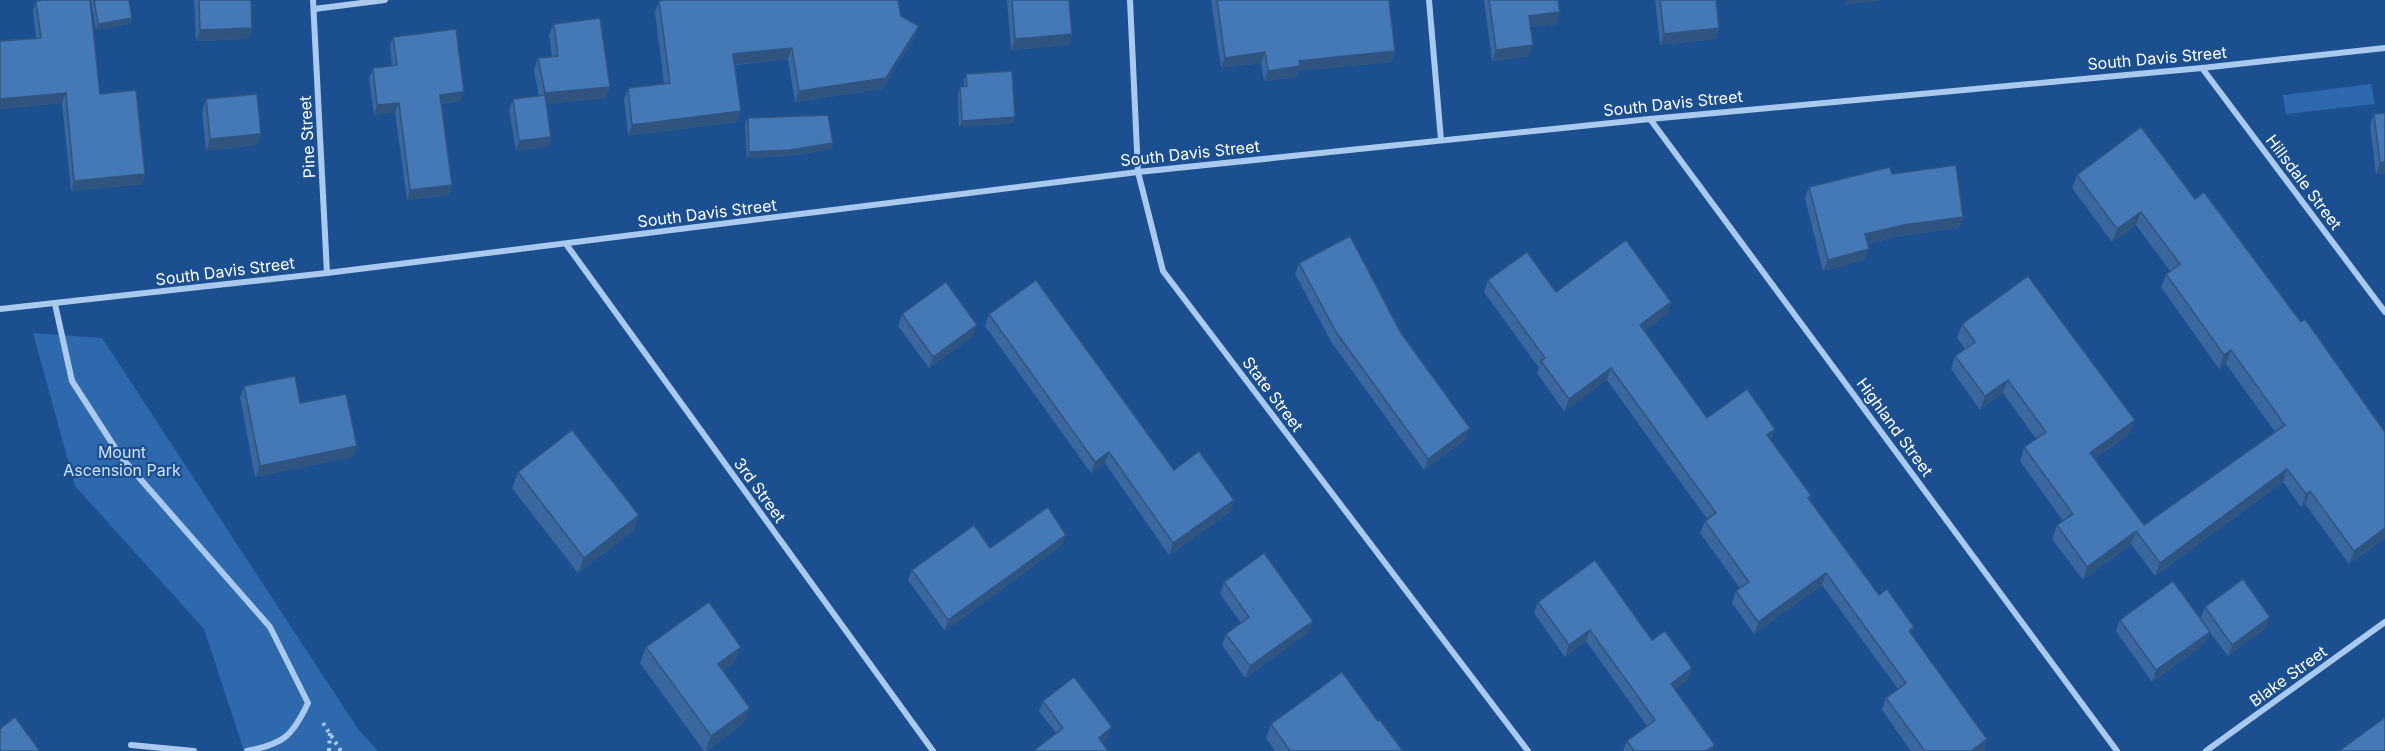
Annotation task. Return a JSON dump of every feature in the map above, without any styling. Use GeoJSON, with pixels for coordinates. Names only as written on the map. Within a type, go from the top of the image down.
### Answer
{"type":"FeatureCollection","features":[{"type":"Feature","properties":{"kind":"street","name":"Pine Street"},"geometry":{"type":"LineString","coordinates":[[314,0],[327,273]]}},
{"type":"Feature","properties":{"kind":"street"},"geometry":{"type":"LineString","coordinates":[[314,9],[385,0]]}},
{"type":"Feature","properties":{"kind":"street","name":"State Street"},"geometry":{"type":"LineString","coordinates":[[1130,0],[1138,172],[1162,272],[1528,751]]}},
{"type":"Feature","properties":{"kind":"street"},"geometry":{"type":"LineString","coordinates":[[1429,0],[1441,140]]}},
{"type":"Feature","properties":{"kind":"street","name":"South Davis Street"},"geometry":{"type":"LineString","coordinates":[[0,309],[327,273],[1138,172],[1650,119],[2202,68],[2385,48]]}},
{"type":"Feature","properties":{"kind":"street","name":"Hillsdale Street"},"geometry":{"type":"LineString","coordinates":[[2202,68],[2385,312]]}},
{"type":"Feature","properties":{"kind":"street","name":"Highland Street"},"geometry":{"type":"LineString","coordinates":[[1650,119],[2117,751]]}},
{"type":"Feature","properties":{"kind":"street","name":"3rd Street"},"geometry":{"type":"LineString","coordinates":[[566,244],[933,751]]}},
{"type":"Feature","properties":{"kind":"street"},"geometry":{"type":"LineString","coordinates":[[55,304],[72,381],[121,457],[270,627],[308,703],[296,728],[274,746],[247,751]]}},
{"type":"Feature","properties":{"kind":"street","name":"Blake Street"},"geometry":{"type":"LineString","coordinates":[[2206,751],[2385,622]]}},
{"type":"Feature","properties":{"kind":"street"},"geometry":{"type":"LineString","coordinates":[[131,745],[194,751]]}},
{"type":"Feature","properties":{"kind":"path"},"geometry":{"type":"LineString","coordinates":[[329,751],[330,731]]}},
{"type":"Feature","properties":{"kind":"green space"},"geometry":{"type":"Polygon","coordinates":[[[2371,84],[2375,104],[2286,114],[2283,95],[2371,84]]]}},
{"type":"Feature","properties":{"kind":"green space","name":"Mount Ascension Park"},"geometry":{"type":"Polygon","coordinates":[[[33,333],[102,338],[358,729],[378,751],[244,751],[204,629],[75,486],[33,333]]]}},
{"type":"Feature","properties":{"kind":"building"},"geometry":{"type":"Polygon","coordinates":[[[90,0],[100,94],[136,90],[145,174],[74,181],[66,93],[0,99],[0,41],[41,38],[36,1],[90,0]]]}},
{"type":"Feature","properties":{"kind":"building"},"geometry":{"type":"Polygon","coordinates":[[[94,0],[129,0],[132,18],[98,24],[94,0]]]}},
{"type":"Feature","properties":{"kind":"building"},"geometry":{"type":"Polygon","coordinates":[[[199,0],[251,0],[252,28],[200,30],[199,0]]]}},
{"type":"Feature","properties":{"kind":"building"},"geometry":{"type":"Polygon","coordinates":[[[898,0],[901,16],[919,26],[886,78],[799,91],[792,48],[733,54],[741,111],[632,125],[628,88],[670,83],[659,1],[898,0]]]}},
{"type":"Feature","properties":{"kind":"building"},"geometry":{"type":"Polygon","coordinates":[[[1012,0],[1069,0],[1072,34],[1015,39],[1012,0]]]}},
{"type":"Feature","properties":{"kind":"building"},"geometry":{"type":"Polygon","coordinates":[[[1217,0],[1389,0],[1395,51],[1299,61],[1300,66],[1268,71],[1265,52],[1225,58],[1217,0]]]}},
{"type":"Feature","properties":{"kind":"building"},"geometry":{"type":"Polygon","coordinates":[[[1489,0],[1558,0],[1560,12],[1529,16],[1533,45],[1496,50],[1489,0]]]}},
{"type":"Feature","properties":{"kind":"building"},"geometry":{"type":"Polygon","coordinates":[[[1660,0],[1716,0],[1719,28],[1664,34],[1660,0]]]}},
{"type":"Feature","properties":{"kind":"building"},"geometry":{"type":"Polygon","coordinates":[[[600,18],[610,87],[545,93],[538,58],[558,56],[554,24],[600,18]]]}},
{"type":"Feature","properties":{"kind":"building"},"geometry":{"type":"Polygon","coordinates":[[[456,29],[464,92],[440,95],[452,185],[410,190],[399,103],[377,105],[373,68],[397,65],[393,37],[456,29]]]}},
{"type":"Feature","properties":{"kind":"building"},"geometry":{"type":"Polygon","coordinates":[[[1012,71],[1015,117],[962,121],[960,87],[967,86],[966,74],[1012,71]]]}},
{"type":"Feature","properties":{"kind":"building"},"geometry":{"type":"Polygon","coordinates":[[[257,94],[261,134],[210,139],[206,99],[257,94]]]}},
{"type":"Feature","properties":{"kind":"building"},"geometry":{"type":"Polygon","coordinates":[[[545,95],[551,137],[519,141],[513,99],[545,95]]]}},
{"type":"Feature","properties":{"kind":"building"},"geometry":{"type":"Polygon","coordinates":[[[2385,113],[2385,162],[2380,163],[2374,114],[2385,113]]]}},
{"type":"Feature","properties":{"kind":"building"},"geometry":{"type":"Polygon","coordinates":[[[828,115],[833,143],[790,150],[749,152],[748,118],[828,115]]]}},
{"type":"Feature","properties":{"kind":"building"},"geometry":{"type":"Polygon","coordinates":[[[2141,127],[2195,199],[2204,192],[2301,322],[2305,319],[2385,432],[2385,528],[2354,551],[2310,491],[2306,494],[2287,469],[2160,563],[2136,531],[2087,567],[2057,525],[2073,514],[2024,447],[2046,432],[2008,380],[1985,396],[1955,356],[1975,342],[1962,324],[2028,276],[2135,420],[2090,453],[2144,525],[2285,425],[2231,350],[2224,355],[2166,274],[2180,264],[2141,212],[2117,229],[2077,175],[2141,127]]]}},
{"type":"Feature","properties":{"kind":"building"},"geometry":{"type":"Polygon","coordinates":[[[1956,165],[1963,217],[1904,225],[1865,234],[1869,249],[1828,260],[1809,187],[1890,167],[1892,174],[1956,165]]]}},
{"type":"Feature","properties":{"kind":"building"},"geometry":{"type":"Polygon","coordinates":[[[1350,236],[1401,333],[1470,428],[1428,459],[1336,332],[1299,263],[1350,236]]]}},
{"type":"Feature","properties":{"kind":"building"},"geometry":{"type":"Polygon","coordinates":[[[1626,240],[1671,302],[1640,325],[1707,418],[1747,389],[1775,429],[1767,435],[1811,495],[1808,498],[1879,595],[1887,589],[1914,627],[1909,631],[1987,739],[1971,751],[1925,751],[1886,698],[1906,683],[1826,573],[1758,622],[1736,591],[1749,582],[1705,521],[1716,513],[1611,368],[1569,399],[1541,361],[1545,358],[1488,280],[1527,252],[1556,292],[1626,240]]]}},
{"type":"Feature","properties":{"kind":"building"},"geometry":{"type":"Polygon","coordinates":[[[1036,280],[1174,470],[1199,451],[1234,500],[1173,543],[1109,452],[1095,462],[989,314],[1036,280]]]}},
{"type":"Feature","properties":{"kind":"building"},"geometry":{"type":"Polygon","coordinates":[[[946,282],[977,325],[933,357],[902,314],[946,282]]]}},
{"type":"Feature","properties":{"kind":"building"},"geometry":{"type":"Polygon","coordinates":[[[295,376],[300,403],[346,394],[357,446],[260,466],[244,386],[295,376]]]}},
{"type":"Feature","properties":{"kind":"building"},"geometry":{"type":"Polygon","coordinates":[[[572,430],[639,515],[584,558],[518,472],[572,430]]]}},
{"type":"Feature","properties":{"kind":"building"},"geometry":{"type":"Polygon","coordinates":[[[1048,507],[1066,535],[948,620],[912,570],[974,525],[990,548],[1048,507]]]}},
{"type":"Feature","properties":{"kind":"building"},"geometry":{"type":"Polygon","coordinates":[[[1264,553],[1313,621],[1250,666],[1226,634],[1249,617],[1224,582],[1264,553]]]}},
{"type":"Feature","properties":{"kind":"building"},"geometry":{"type":"Polygon","coordinates":[[[1595,560],[1652,640],[1665,631],[1692,668],[1671,684],[1715,745],[1706,751],[1634,751],[1627,741],[1655,720],[1590,630],[1569,645],[1538,602],[1595,560]]]}},
{"type":"Feature","properties":{"kind":"building"},"geometry":{"type":"Polygon","coordinates":[[[2243,579],[2270,617],[2232,645],[2205,607],[2243,579]]]}},
{"type":"Feature","properties":{"kind":"building"},"geometry":{"type":"Polygon","coordinates":[[[2173,581],[2210,632],[2156,670],[2120,620],[2173,581]]]}},
{"type":"Feature","properties":{"kind":"building"},"geometry":{"type":"Polygon","coordinates":[[[709,602],[741,647],[718,664],[750,708],[711,736],[646,647],[709,602]]]}},
{"type":"Feature","properties":{"kind":"building"},"geometry":{"type":"Polygon","coordinates":[[[1342,672],[1403,751],[1290,751],[1271,724],[1342,672]]]}},
{"type":"Feature","properties":{"kind":"building"},"geometry":{"type":"Polygon","coordinates":[[[1074,677],[1112,727],[1099,738],[1108,751],[1033,751],[1063,728],[1043,701],[1074,677]]]}},
{"type":"Feature","properties":{"kind":"building"},"geometry":{"type":"Polygon","coordinates":[[[15,717],[40,751],[0,751],[0,729],[15,717]]]}},
{"type":"Feature","properties":{"kind":"building"},"geometry":{"type":"Polygon","coordinates":[[[2384,718],[2385,751],[2339,751],[2384,718]]]}}]}
